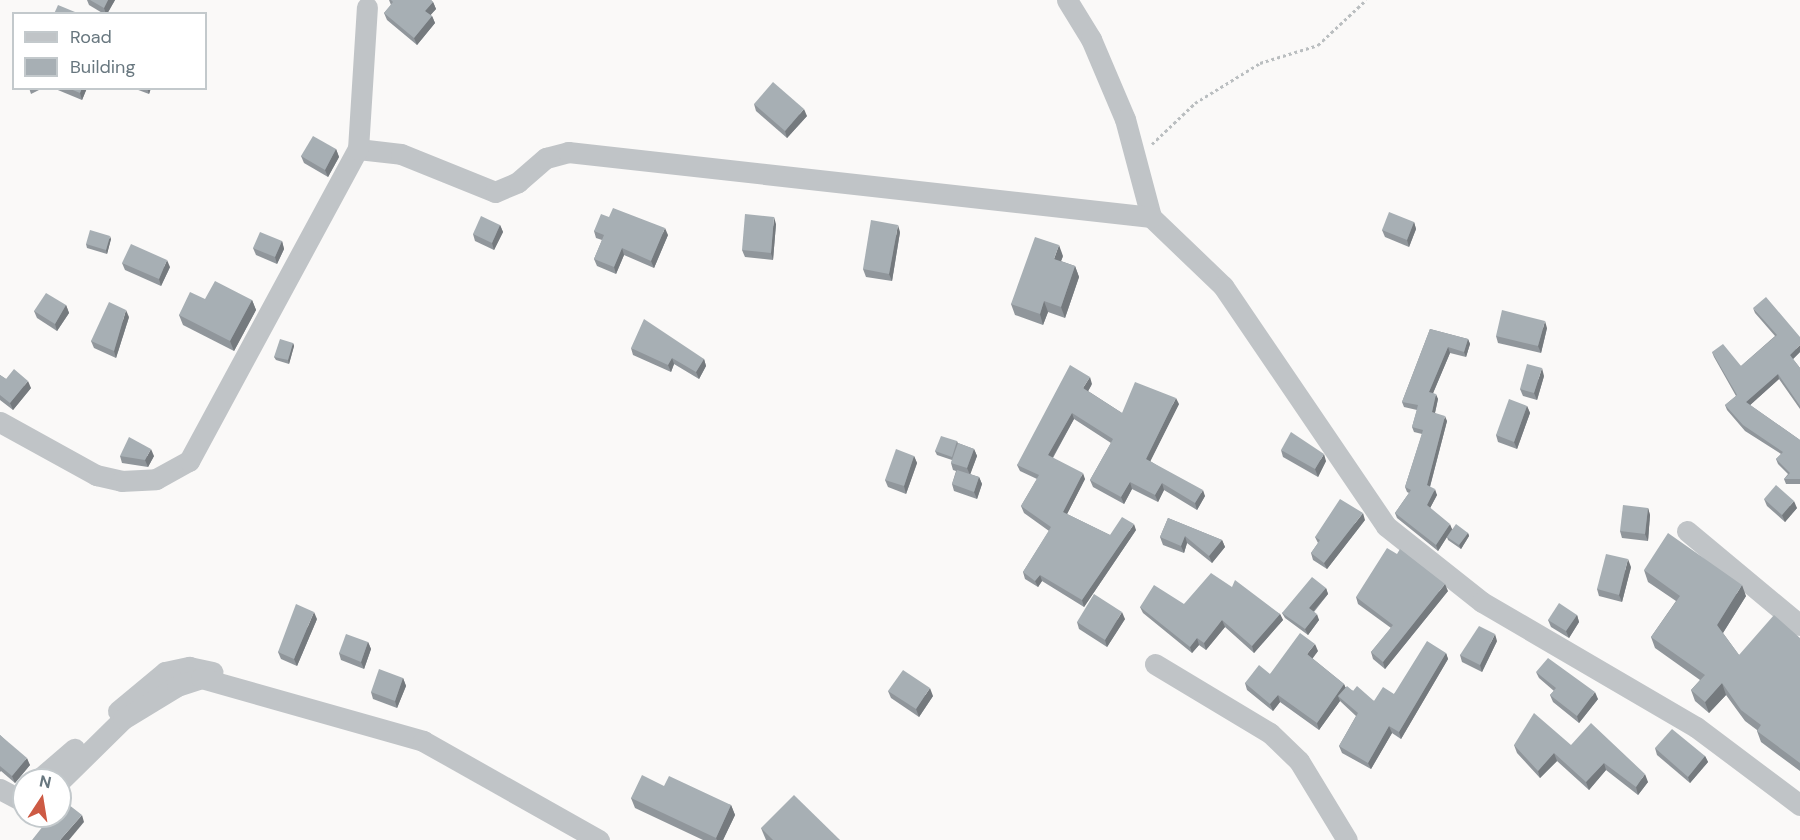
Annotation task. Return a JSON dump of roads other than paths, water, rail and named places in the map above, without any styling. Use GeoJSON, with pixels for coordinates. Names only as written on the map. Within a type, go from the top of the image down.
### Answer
{"type":"FeatureCollection","features":[{"type":"Feature","properties":{"kind":"street"},"geometry":{"type":"LineString","coordinates":[[1067,0],[1100,59],[1136,160],[1151,217],[1223,286],[1386,526],[1482,602],[1696,727],[1800,805]]}},
{"type":"Feature","properties":{"kind":"street"},"geometry":{"type":"LineString","coordinates":[[0,422],[96,475],[121,481],[175,473],[211,427],[358,149],[367,7]]}},
{"type":"Feature","properties":{"kind":"street"},"geometry":{"type":"LineString","coordinates":[[358,149],[401,154],[495,192],[518,182],[546,158],[568,152],[1151,217]]}},
{"type":"Feature","properties":{"kind":"street"},"geometry":{"type":"LineString","coordinates":[[1687,531],[1800,625]]}},
{"type":"Feature","properties":{"kind":"street"},"geometry":{"type":"LineString","coordinates":[[1155,664],[1270,733],[1299,761],[1347,840]]}},
{"type":"Feature","properties":{"kind":"street"},"geometry":{"type":"LineString","coordinates":[[52,768],[165,672],[203,669],[241,690]]}},
{"type":"Feature","properties":{"kind":"street"},"geometry":{"type":"LineString","coordinates":[[72,769],[123,719],[177,686],[201,678],[423,741],[599,840]]}}]}
